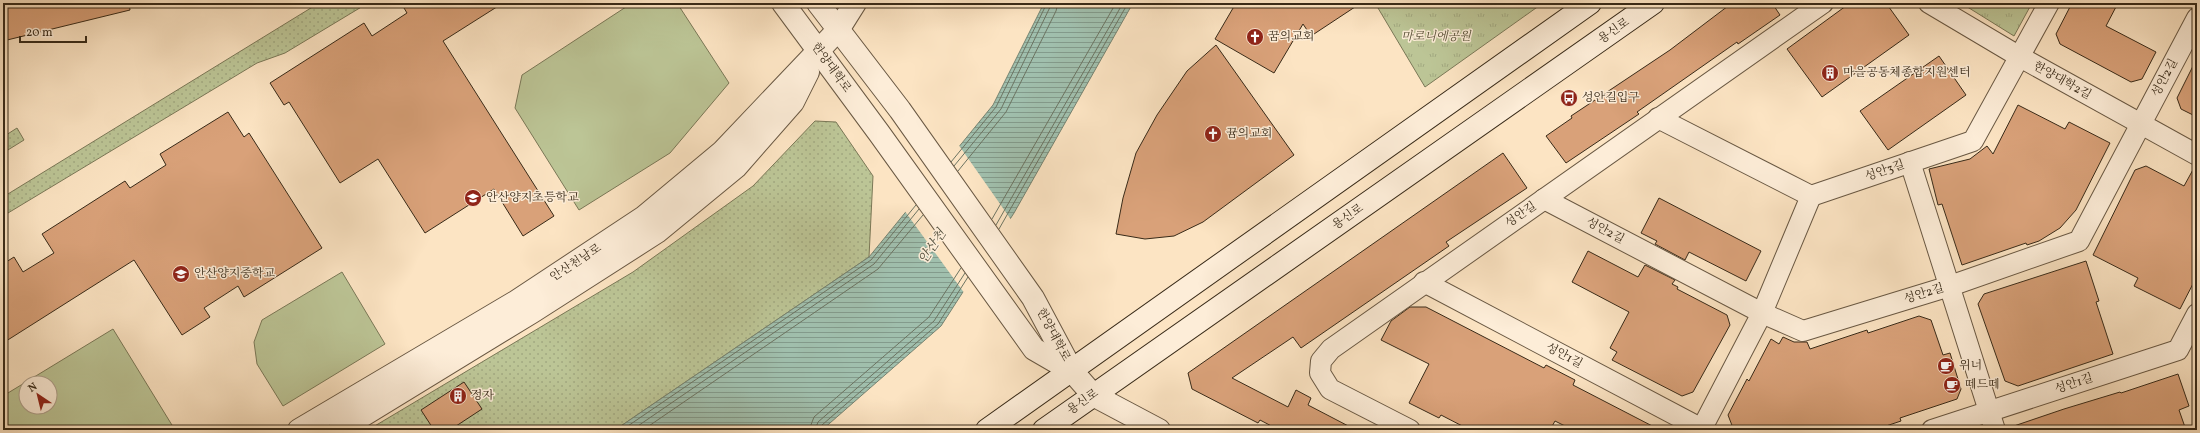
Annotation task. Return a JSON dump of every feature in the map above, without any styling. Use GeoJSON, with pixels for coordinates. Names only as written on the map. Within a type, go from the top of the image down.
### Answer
{"type":"FeatureCollection","features":[{"type":"Feature","properties":{"kind":"street","name":"한양대학로"},"geometry":{"type":"LineString","coordinates":[[783,3],[879,133],[1034,349],[1072,371]]}},
{"type":"Feature","properties":{"kind":"street"},"geometry":{"type":"LineString","coordinates":[[818,3],[838,30]]}},
{"type":"Feature","properties":{"kind":"street","name":"안산천남로"},"geometry":{"type":"LineString","coordinates":[[299,430],[517,301],[644,217],[722,152],[819,52],[838,30],[855,3]]}},
{"type":"Feature","properties":{"kind":"street"},"geometry":{"type":"LineString","coordinates":[[987,430],[1590,3]]}},
{"type":"Feature","properties":{"kind":"street","name":"용신로"},"geometry":{"type":"LineString","coordinates":[[1044,430],[1653,3]]}},
{"type":"Feature","properties":{"kind":"street","name":"성안길"},"geometry":{"type":"LineString","coordinates":[[1410,430],[1330,389],[1320,373],[1321,361],[1331,349],[1424,282],[1823,3]]}},
{"type":"Feature","properties":{"kind":"street","name":"한양대학2길"},"geometry":{"type":"LineString","coordinates":[[1929,3],[2020,57],[2140,125],[2197,155]]}},
{"type":"Feature","properties":{"kind":"street","name":"성안3길"},"geometry":{"type":"LineString","coordinates":[[1811,196],[1972,141],[2049,3]]}},
{"type":"Feature","properties":{"kind":"street","name":"성안2길"},"geometry":{"type":"LineString","coordinates":[[1544,199],[1762,313],[1803,331],[1950,286],[2079,241],[2197,18]]}},
{"type":"Feature","properties":{"kind":"street","name":"한양대학로"},"geometry":{"type":"LineString","coordinates":[[838,30],[900,110],[1033,298],[1072,371],[1093,395],[1159,430]]}},
{"type":"Feature","properties":{"kind":"street","name":"안산천남로"},"geometry":{"type":"LineString","coordinates":[[339,430],[525,316],[657,232],[736,167],[793,102],[819,52]]}},
{"type":"Feature","properties":{"kind":"street"},"geometry":{"type":"LineString","coordinates":[[1658,118],[1811,196],[1762,313],[1702,430]]}},
{"type":"Feature","properties":{"kind":"street"},"geometry":{"type":"LineString","coordinates":[[1910,162],[1992,421]]}},
{"type":"Feature","properties":{"kind":"street","name":"성안1길"},"geometry":{"type":"LineString","coordinates":[[1424,282],[1702,430]]}},
{"type":"Feature","properties":{"kind":"street","name":"성안1길"},"geometry":{"type":"LineString","coordinates":[[1932,430],[1992,421],[2178,350],[2197,314]]}},
{"type":"Feature","properties":{"kind":"green space"},"geometry":{"type":"Polygon","coordinates":[[[319,3],[368,3],[285,53],[257,63],[3,216],[3,197],[319,3]]]}},
{"type":"Feature","properties":{"kind":"green space"},"geometry":{"type":"Polygon","coordinates":[[[632,3],[677,3],[729,83],[670,153],[579,210],[515,108],[522,75],[632,3]]]}},
{"type":"Feature","properties":{"kind":"green space","name":"마로니에공원"},"geometry":{"type":"Polygon","coordinates":[[[1375,3],[1543,3],[1425,87],[1375,3]]]}},
{"type":"Feature","properties":{"kind":"green space"},"geometry":{"type":"Polygon","coordinates":[[[1961,3],[2032,3],[2014,36],[1961,3]]]}},
{"type":"Feature","properties":{"kind":"green space"},"geometry":{"type":"Polygon","coordinates":[[[815,121],[836,122],[873,176],[869,257],[615,430],[368,430],[633,272],[753,186],[815,121]]]}},
{"type":"Feature","properties":{"kind":"green space"},"geometry":{"type":"Polygon","coordinates":[[[17,128],[24,140],[3,153],[3,137],[17,128]]]}},
{"type":"Feature","properties":{"kind":"green space"},"geometry":{"type":"Polygon","coordinates":[[[342,272],[385,344],[283,406],[257,364],[254,342],[262,320],[342,272]]]}},
{"type":"Feature","properties":{"kind":"green space"},"geometry":{"type":"Polygon","coordinates":[[[113,329],[175,430],[3,430],[3,396],[18,387],[18,415],[58,415],[58,375],[37,375],[113,329]]]}},
{"type":"Feature","properties":{"kind":"water","name":"안산천"},"geometry":{"type":"Polygon","coordinates":[[[1044,3],[1133,3],[1014,213],[941,326],[822,430],[615,430],[869,257],[993,105],[1044,3]]]}},
{"type":"Feature","properties":{"kind":"pier"},"geometry":{"type":"Polygon","coordinates":[[[958,144],[1012,221],[965,294],[904,210],[958,144]]]}},
{"type":"Feature","properties":{"kind":"building"},"geometry":{"type":"Polygon","coordinates":[[[3,3],[129,3],[130,10],[3,41],[3,3]]]}},
{"type":"Feature","properties":{"kind":"building","name":"안산양지초등학교"},"geometry":{"type":"Polygon","coordinates":[[[401,3],[503,3],[443,41],[554,216],[523,236],[494,189],[425,233],[378,159],[340,183],[289,102],[284,105],[270,83],[364,23],[372,36],[407,13],[401,3]]]}},
{"type":"Feature","properties":{"kind":"building","name":"꿈의교회"},"geometry":{"type":"Polygon","coordinates":[[[1236,3],[1361,3],[1311,36],[1303,24],[1274,73],[1215,39],[1236,3]]]}},
{"type":"Feature","properties":{"kind":"building"},"geometry":{"type":"Polygon","coordinates":[[[1732,3],[1772,3],[1780,15],[1738,44],[1737,42],[1637,112],[1639,114],[1566,163],[1546,136],[1572,118],[1571,116],[1670,50],[1732,3]]]}},
{"type":"Feature","properties":{"kind":"building","name":"마을공동체종합지원센터"},"geometry":{"type":"Polygon","coordinates":[[[1850,3],[1886,3],[1909,35],[1822,97],[1787,49],[1850,3]]]}},
{"type":"Feature","properties":{"kind":"building"},"geometry":{"type":"Polygon","coordinates":[[[2072,3],[2118,3],[2106,26],[2156,52],[2142,79],[2131,82],[2060,44],[2056,34],[2072,3]]]}},
{"type":"Feature","properties":{"kind":"building","name":"뀸의교회"},"geometry":{"type":"Polygon","coordinates":[[[1216,45],[1294,155],[1203,222],[1174,236],[1145,239],[1116,234],[1123,198],[1136,153],[1157,115],[1187,71],[1216,45]]]}},
{"type":"Feature","properties":{"kind":"building"},"geometry":{"type":"Polygon","coordinates":[[[1939,56],[1966,95],[1888,150],[1860,111],[1939,56]]]}},
{"type":"Feature","properties":{"kind":"building"},"geometry":{"type":"Polygon","coordinates":[[[2197,58],[2197,117],[2181,109],[2177,98],[2197,58]]]}},
{"type":"Feature","properties":{"kind":"building"},"geometry":{"type":"Polygon","coordinates":[[[2018,105],[2065,129],[2069,122],[2110,143],[2076,210],[2060,228],[2039,241],[2027,245],[2026,243],[1962,265],[1942,204],[1938,205],[1929,169],[1970,159],[1987,146],[1993,154],[2018,105]]]}},
{"type":"Feature","properties":{"kind":"building","name":"안산양지중학교"},"geometry":{"type":"Polygon","coordinates":[[[228,112],[244,137],[249,133],[322,248],[244,297],[238,286],[204,308],[210,317],[182,335],[134,260],[3,343],[3,264],[14,257],[23,272],[54,253],[42,234],[125,181],[130,188],[166,165],[160,154],[228,112]]]}},
{"type":"Feature","properties":{"kind":"building"},"geometry":{"type":"Polygon","coordinates":[[[1503,153],[1527,188],[1446,242],[1449,246],[1301,348],[1293,337],[1232,378],[1288,407],[1296,390],[1311,398],[1308,405],[1356,430],[1279,430],[1260,420],[1258,423],[1192,389],[1188,373],[1503,153]]]}},
{"type":"Feature","properties":{"kind":"building"},"geometry":{"type":"Polygon","coordinates":[[[2146,166],[2184,186],[2195,166],[2197,166],[2197,276],[2180,309],[2134,286],[2138,278],[2093,255],[2135,170],[2146,166]]]}},
{"type":"Feature","properties":{"kind":"building"},"geometry":{"type":"Polygon","coordinates":[[[1659,198],[1761,251],[1746,281],[1689,252],[1685,260],[1655,244],[1657,241],[1641,233],[1659,198]]]}},
{"type":"Feature","properties":{"kind":"building"},"geometry":{"type":"Polygon","coordinates":[[[1588,251],[1638,277],[1645,265],[1675,280],[1672,284],[1678,287],[1677,289],[1727,315],[1730,325],[1693,392],[1682,396],[1612,360],[1617,352],[1610,348],[1629,312],[1572,282],[1588,251]]]}},
{"type":"Feature","properties":{"kind":"building"},"geometry":{"type":"Polygon","coordinates":[[[2086,261],[2099,301],[2096,302],[2113,354],[2018,386],[2005,381],[1978,304],[1984,294],[2086,261]]]}},
{"type":"Feature","properties":{"kind":"building"},"geometry":{"type":"Polygon","coordinates":[[[1410,307],[1426,307],[1544,368],[1546,365],[1575,380],[1573,385],[1660,430],[1573,430],[1555,421],[1550,430],[1470,430],[1441,415],[1439,418],[1409,403],[1429,364],[1381,340],[1391,321],[1410,307]]]}},
{"type":"Feature","properties":{"kind":"building"},"geometry":{"type":"Polygon","coordinates":[[[1919,316],[1931,320],[1943,355],[1950,353],[1961,389],[1957,399],[1900,418],[1901,421],[1874,430],[1737,430],[1733,428],[1728,415],[1747,379],[1749,381],[1771,339],[1779,344],[1783,337],[1794,342],[1807,342],[1810,349],[1867,330],[1868,333],[1919,316]]]}},
{"type":"Feature","properties":{"kind":"building"},"geometry":{"type":"Polygon","coordinates":[[[2178,374],[2189,406],[2179,410],[2186,430],[2012,430],[2011,427],[2064,409],[2120,392],[2121,393],[2178,374]]]}},
{"type":"Feature","properties":{"kind":"building","name":"정자"},"geometry":{"type":"Polygon","coordinates":[[[464,382],[482,409],[450,430],[434,430],[421,410],[464,382]]]}},
{"type":"Feature","properties":{"kind":"place","name":"꿈의교회"},"geometry":{"type":"Point","coordinates":[1255,37]}},
{"type":"Feature","properties":{"kind":"place","name":"마을공동체종합지원센터"},"geometry":{"type":"Point","coordinates":[1830,73]}},
{"type":"Feature","properties":{"kind":"place","name":"성안길입구"},"geometry":{"type":"Point","coordinates":[1569,98]}},
{"type":"Feature","properties":{"kind":"place","name":"뀸의교회"},"geometry":{"type":"Point","coordinates":[1213,134]}},
{"type":"Feature","properties":{"kind":"place","name":"안산양지초등학교"},"geometry":{"type":"Point","coordinates":[473,198]}},
{"type":"Feature","properties":{"kind":"place","name":"안산양지중학교"},"geometry":{"type":"Point","coordinates":[181,274]}},
{"type":"Feature","properties":{"kind":"place","name":"위너"},"geometry":{"type":"Point","coordinates":[1946,366]}},
{"type":"Feature","properties":{"kind":"place","name":"떼드떼"},"geometry":{"type":"Point","coordinates":[1952,385]}},
{"type":"Feature","properties":{"kind":"place","name":"정자"},"geometry":{"type":"Point","coordinates":[458,396]}}]}
